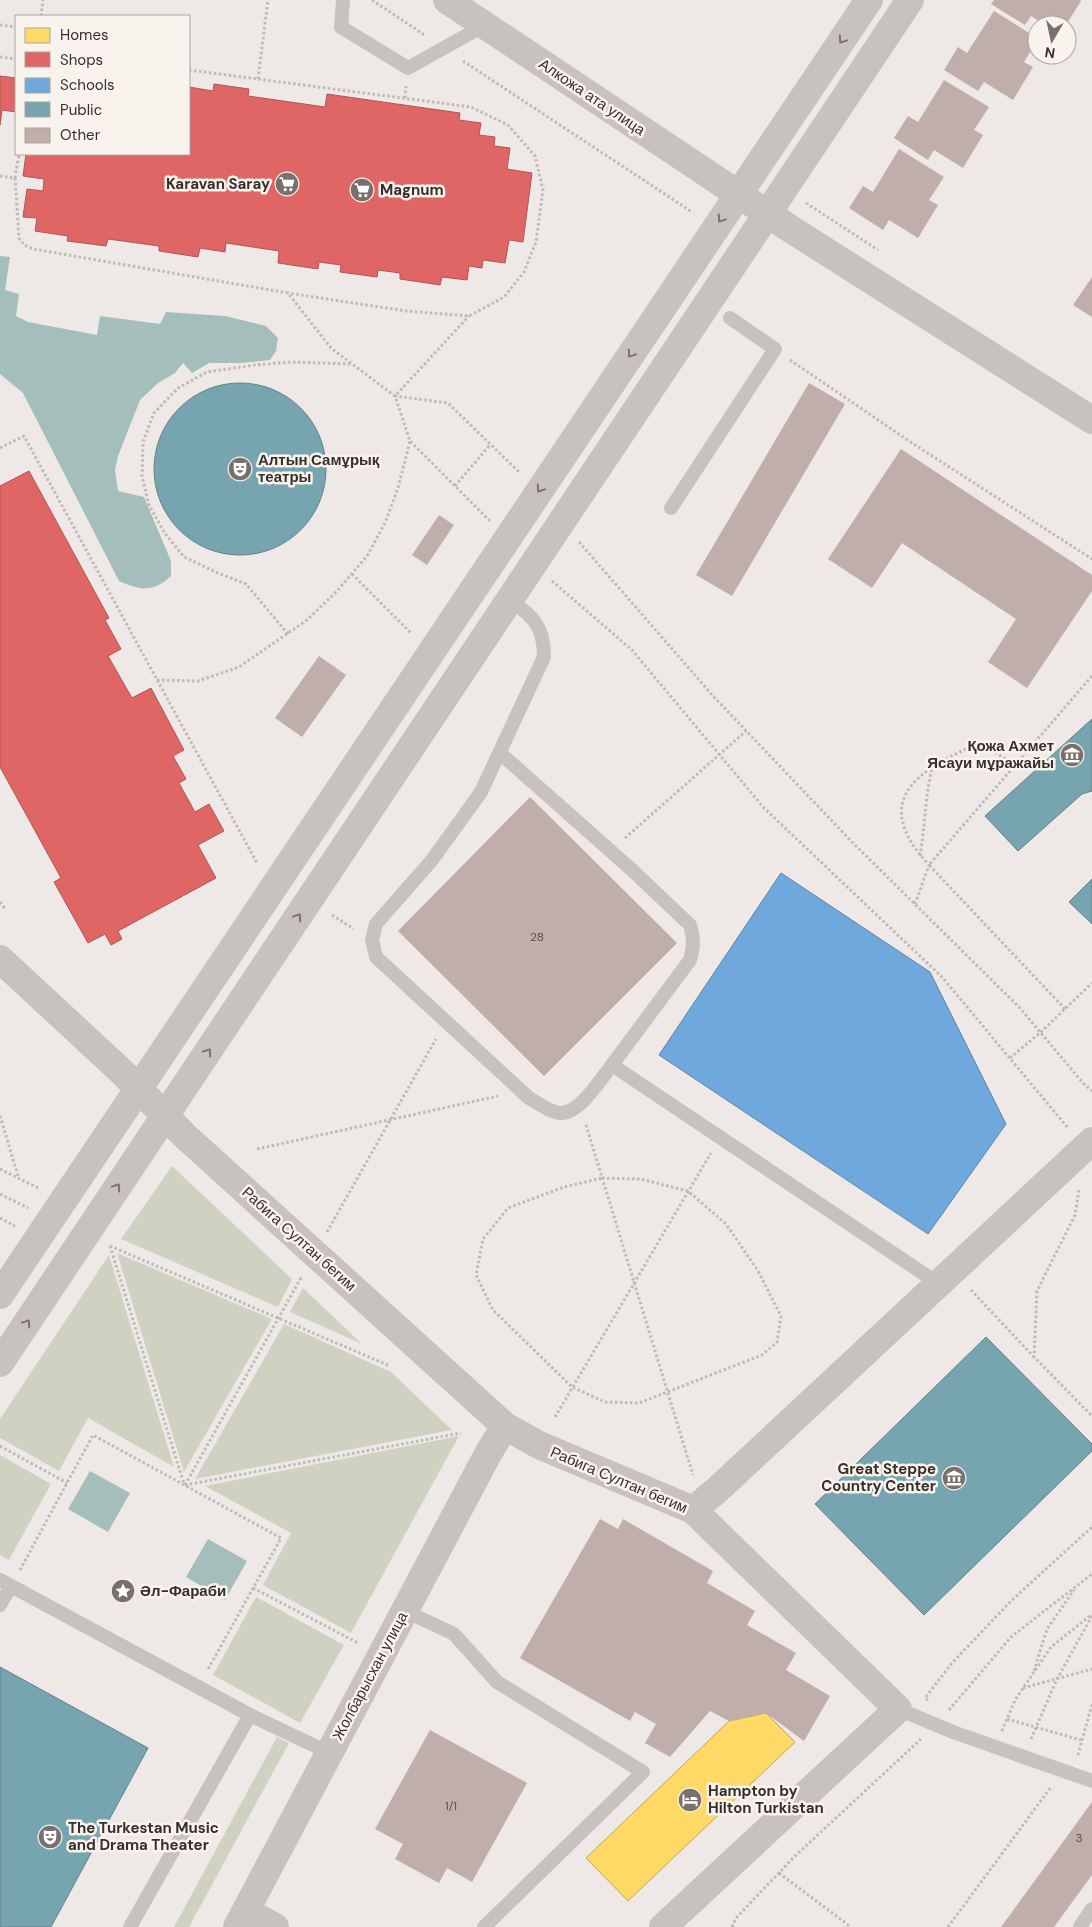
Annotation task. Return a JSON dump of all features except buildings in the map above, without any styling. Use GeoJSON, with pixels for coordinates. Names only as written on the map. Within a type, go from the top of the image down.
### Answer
{"type":"FeatureCollection","features":[{"type":"Feature","properties":{"kind":"street","name":"Алкожа ата улица"},"geometry":{"type":"LineString","coordinates":[[447,0],[767,214],[1092,420]]}},
{"type":"Feature","properties":{"kind":"street"},"geometry":{"type":"LineString","coordinates":[[0,1295],[869,0]]}},
{"type":"Feature","properties":{"kind":"street"},"geometry":{"type":"LineString","coordinates":[[0,1363],[910,0]]}},
{"type":"Feature","properties":{"kind":"street","name":"Рабига Султан бегим"},"geometry":{"type":"LineString","coordinates":[[0,959],[138,1088],[165,1116],[505,1426],[539,1445],[693,1510],[898,1709]]}},
{"type":"Feature","properties":{"kind":"street"},"geometry":{"type":"LineString","coordinates":[[693,1510],[717,1490],[1088,1144]]}},
{"type":"Feature","properties":{"kind":"street","name":"Жолбарысхан улица"},"geometry":{"type":"LineString","coordinates":[[241,1919],[489,1452],[505,1426]]}},
{"type":"Feature","properties":{"kind":"street"},"geometry":{"type":"LineString","coordinates":[[663,1927],[898,1709]]}},
{"type":"Feature","properties":{"kind":"street"},"geometry":{"type":"LineString","coordinates":[[241,1919],[275,1927]]}},
{"type":"Feature","properties":{"kind":"lane"},"geometry":{"type":"LineString","coordinates":[[343,0],[341,27],[408,68],[485,25]]}},
{"type":"Feature","properties":{"kind":"lane"},"geometry":{"type":"LineString","coordinates":[[671,508],[775,349],[730,318]]}},
{"type":"Feature","properties":{"kind":"lane"},"geometry":{"type":"LineString","coordinates":[[500,753],[690,925],[694,936],[694,947],[690,960],[612,1066],[580,1105],[568,1112],[554,1112],[529,1098],[521,1091],[376,957],[372,940],[376,924],[432,860],[481,792],[544,657],[544,644],[531,615],[510,600]]}},
{"type":"Feature","properties":{"kind":"lane"},"geometry":{"type":"LineString","coordinates":[[612,1066],[939,1284]]}},
{"type":"Feature","properties":{"kind":"lane"},"geometry":{"type":"LineString","coordinates":[[0,1605],[6,1583],[250,1715],[330,1753]]}},
{"type":"Feature","properties":{"kind":"lane"},"geometry":{"type":"LineString","coordinates":[[405,1611],[454,1634],[497,1682],[643,1772],[484,1927]]}},
{"type":"Feature","properties":{"kind":"lane"},"geometry":{"type":"LineString","coordinates":[[898,1709],[995,1747],[1092,1781]]}},
{"type":"Feature","properties":{"kind":"lane"},"geometry":{"type":"LineString","coordinates":[[130,1927],[250,1715]]}},
{"type":"Feature","properties":{"kind":"lane"},"geometry":{"type":"LineString","coordinates":[[1080,1927],[1092,1909]]}},
{"type":"Feature","properties":{"kind":"path"},"geometry":{"type":"LineString","coordinates":[[41,15],[43,0]]}},
{"type":"Feature","properties":{"kind":"path"},"geometry":{"type":"LineString","coordinates":[[258,79],[268,0]]}},
{"type":"Feature","properties":{"kind":"path"},"geometry":{"type":"LineString","coordinates":[[372,0],[692,212]]}},
{"type":"Feature","properties":{"kind":"path"},"geometry":{"type":"LineString","coordinates":[[0,25],[15,27]]}},
{"type":"Feature","properties":{"kind":"path"},"geometry":{"type":"LineString","coordinates":[[0,57],[15,59]]}},
{"type":"Feature","properties":{"kind":"path"},"geometry":{"type":"LineString","coordinates":[[190,70],[470,107],[508,125],[534,156],[543,190],[536,242],[524,272],[504,297],[469,316],[395,396]]}},
{"type":"Feature","properties":{"kind":"path"},"geometry":{"type":"LineString","coordinates":[[19,155],[15,178],[19,238],[24,245],[33,249],[288,293],[406,311],[469,316]]}},
{"type":"Feature","properties":{"kind":"path"},"geometry":{"type":"LineString","coordinates":[[0,176],[15,178]]}},
{"type":"Feature","properties":{"kind":"path"},"geometry":{"type":"LineString","coordinates":[[288,293],[332,348],[395,396],[448,403],[518,471],[537,493]]}},
{"type":"Feature","properties":{"kind":"path"},"geometry":{"type":"LineString","coordinates":[[775,349],[909,441],[1092,559]]}},
{"type":"Feature","properties":{"kind":"path"},"geometry":{"type":"LineString","coordinates":[[288,634],[246,584],[184,557],[164,532],[149,505],[142,476],[143,442],[154,413],[178,388],[207,372],[290,362],[352,364]]}},
{"type":"Feature","properties":{"kind":"path"},"geometry":{"type":"LineString","coordinates":[[395,396],[410,441],[507,539]]}},
{"type":"Feature","properties":{"kind":"path"},"geometry":{"type":"LineString","coordinates":[[0,448],[24,436],[259,866]]}},
{"type":"Feature","properties":{"kind":"path"},"geometry":{"type":"LineString","coordinates":[[156,680],[198,681],[239,667],[307,620],[367,556],[385,523],[398,488],[410,441]]}},
{"type":"Feature","properties":{"kind":"path"},"geometry":{"type":"LineString","coordinates":[[455,486],[490,445]]}},
{"type":"Feature","properties":{"kind":"path"},"geometry":{"type":"LineString","coordinates":[[562,522],[714,697],[853,843],[1019,1007],[1083,1083],[1092,1091]]}},
{"type":"Feature","properties":{"kind":"path"},"geometry":{"type":"LineString","coordinates":[[534,564],[632,650],[764,808],[942,977],[1010,1058],[1088,1144]]}},
{"type":"Feature","properties":{"kind":"path"},"geometry":{"type":"LineString","coordinates":[[351,574],[412,634]]}},
{"type":"Feature","properties":{"kind":"path"},"geometry":{"type":"LineString","coordinates":[[915,904],[928,865],[1092,676]]}},
{"type":"Feature","properties":{"kind":"path"},"geometry":{"type":"LineString","coordinates":[[610,851],[720,756],[746,731]]}},
{"type":"Feature","properties":{"kind":"path"},"geometry":{"type":"LineString","coordinates":[[1016,764],[979,743],[944,759],[911,784],[902,803],[903,828],[920,856],[928,865],[1065,1009]]}},
{"type":"Feature","properties":{"kind":"path"},"geometry":{"type":"LineString","coordinates":[[920,856],[924,831],[924,810],[932,768]]}},
{"type":"Feature","properties":{"kind":"path"},"geometry":{"type":"LineString","coordinates":[[0,902],[6,910]]}},
{"type":"Feature","properties":{"kind":"path"},"geometry":{"type":"LineString","coordinates":[[332,915],[372,940]]}},
{"type":"Feature","properties":{"kind":"path"},"geometry":{"type":"LineString","coordinates":[[1010,1058],[1041,1032],[1092,983]]}},
{"type":"Feature","properties":{"kind":"path"},"geometry":{"type":"LineString","coordinates":[[257,1149],[521,1091]]}},
{"type":"Feature","properties":{"kind":"path"},"geometry":{"type":"LineString","coordinates":[[580,1105],[695,1481]]}},
{"type":"Feature","properties":{"kind":"path"},"geometry":{"type":"LineString","coordinates":[[0,1116],[19,1179]]}},
{"type":"Feature","properties":{"kind":"path"},"geometry":{"type":"LineString","coordinates":[[554,1417],[720,1138]]}},
{"type":"Feature","properties":{"kind":"path"},"geometry":{"type":"LineString","coordinates":[[0,1169],[43,1190]]}},
{"type":"Feature","properties":{"kind":"path"},"geometry":{"type":"LineString","coordinates":[[602,1178],[640,1179],[688,1191],[726,1224],[758,1271],[781,1316],[777,1342],[762,1355],[639,1403],[605,1402],[572,1387],[493,1310],[476,1275],[483,1240],[508,1208],[564,1188],[602,1178]]}},
{"type":"Feature","properties":{"kind":"path"},"geometry":{"type":"LineString","coordinates":[[1034,1357],[1037,1291],[1075,1214],[1081,1183]]}},
{"type":"Feature","properties":{"kind":"path"},"geometry":{"type":"LineString","coordinates":[[0,1194],[30,1209]]}},
{"type":"Feature","properties":{"kind":"path"},"geometry":{"type":"LineString","coordinates":[[0,1218],[18,1227]]}},
{"type":"Feature","properties":{"kind":"path"},"geometry":{"type":"LineString","coordinates":[[185,1485],[110,1246],[390,1366]]}},
{"type":"Feature","properties":{"kind":"path"},"geometry":{"type":"LineString","coordinates":[[966,1284],[1092,1416]]}},
{"type":"Feature","properties":{"kind":"path"},"geometry":{"type":"LineString","coordinates":[[185,1485],[461,1432]]}},
{"type":"Feature","properties":{"kind":"path"},"geometry":{"type":"LineString","coordinates":[[6,1583],[68,1482],[93,1435],[281,1538],[198,1687]]}},
{"type":"Feature","properties":{"kind":"path"},"geometry":{"type":"LineString","coordinates":[[0,1446],[68,1482]]}},
{"type":"Feature","properties":{"kind":"path"},"geometry":{"type":"LineString","coordinates":[[925,1698],[952,1663],[1012,1600],[1092,1527]]}},
{"type":"Feature","properties":{"kind":"path"},"geometry":{"type":"LineString","coordinates":[[732,1927],[736,1918],[779,1873],[936,1725],[1011,1637],[1092,1574]]}},
{"type":"Feature","properties":{"kind":"path"},"geometry":{"type":"LineString","coordinates":[[1033,1674],[1047,1629],[1076,1587]]}},
{"type":"Feature","properties":{"kind":"path"},"geometry":{"type":"LineString","coordinates":[[253,1588],[358,1643]]}},
{"type":"Feature","properties":{"kind":"path"},"geometry":{"type":"LineString","coordinates":[[995,1747],[1016,1700],[1051,1647],[1092,1615]]}},
{"type":"Feature","properties":{"kind":"path"},"geometry":{"type":"LineString","coordinates":[[1025,1758],[1057,1679],[1092,1615]]}},
{"type":"Feature","properties":{"kind":"path"},"geometry":{"type":"LineString","coordinates":[[1024,1688],[1092,1669]]}},
{"type":"Feature","properties":{"kind":"path"},"geometry":{"type":"LineString","coordinates":[[948,1927],[1068,1773],[1092,1704]]}},
{"type":"Feature","properties":{"kind":"path"},"geometry":{"type":"LineString","coordinates":[[1007,1719],[1081,1740]]}},
{"type":"Feature","properties":{"kind":"path"},"geometry":{"type":"LineString","coordinates":[[779,1873],[851,1927]]}},
{"type":"Feature","properties":{"kind":"green space"},"geometry":{"type":"Polygon","coordinates":[[[172,1166],[292,1279],[278,1307],[121,1239],[172,1166]]]}},
{"type":"Feature","properties":{"kind":"green space"},"geometry":{"type":"Polygon","coordinates":[[[117,1253],[272,1319],[184,1472],[117,1253]]]}},
{"type":"Feature","properties":{"kind":"green space"},"geometry":{"type":"Polygon","coordinates":[[[109,1255],[174,1467],[88,1418],[59,1471],[0,1438],[0,1419],[109,1255]]]}},
{"type":"Feature","properties":{"kind":"green space"},"geometry":{"type":"Polygon","coordinates":[[[303,1288],[362,1344],[290,1312],[303,1288]]]}},
{"type":"Feature","properties":{"kind":"green space"},"geometry":{"type":"Polygon","coordinates":[[[284,1324],[391,1372],[452,1430],[195,1479],[284,1324]]]}},
{"type":"Feature","properties":{"kind":"green space"},"geometry":{"type":"Polygon","coordinates":[[[459,1436],[351,1633],[263,1585],[291,1533],[205,1486],[459,1436]]]}},
{"type":"Feature","properties":{"kind":"green space"},"geometry":{"type":"Polygon","coordinates":[[[0,1455],[51,1484],[9,1560],[0,1555],[0,1455]]]}},
{"type":"Feature","properties":{"kind":"green space"},"geometry":{"type":"Polygon","coordinates":[[[256,1597],[344,1645],[300,1723],[213,1675],[256,1597]]]}},
{"type":"Feature","properties":{"kind":"green space"},"geometry":{"type":"Polygon","coordinates":[[[277,1737],[289,1743],[189,1927],[174,1927],[277,1737]]]}},
{"type":"Feature","properties":{"kind":"water"},"geometry":{"type":"Polygon","coordinates":[[[0,256],[10,257],[5,290],[19,294],[16,316],[28,322],[97,335],[100,316],[160,324],[166,312],[225,316],[266,326],[278,338],[276,351],[270,360],[241,363],[209,363],[192,373],[183,363],[175,373],[158,383],[140,400],[118,456],[115,470],[118,491],[144,497],[171,561],[171,576],[158,585],[139,588],[119,581],[23,393],[0,374],[0,256]]]}},
{"type":"Feature","properties":{"kind":"water"},"geometry":{"type":"Polygon","coordinates":[[[90,1471],[130,1493],[108,1532],[68,1509],[90,1471]]]}},
{"type":"Feature","properties":{"kind":"water"},"geometry":{"type":"Polygon","coordinates":[[[208,1539],[247,1561],[225,1600],[186,1577],[208,1539]]]}},
{"type":"Feature","properties":{"kind":"place","name":"Karavan Saray"},"geometry":{"type":"Point","coordinates":[287,184]}},
{"type":"Feature","properties":{"kind":"place","name":"Magnum"},"geometry":{"type":"Point","coordinates":[362,190]}},
{"type":"Feature","properties":{"kind":"place","name":"Алтын Самұрық театры"},"geometry":{"type":"Point","coordinates":[240,469]}},
{"type":"Feature","properties":{"kind":"place","name":"Қожа Ахмет Ясауи мұражайы"},"geometry":{"type":"Point","coordinates":[1072,755]}},
{"type":"Feature","properties":{"kind":"place","name":"Great Steppe Country Center"},"geometry":{"type":"Point","coordinates":[954,1478]}},
{"type":"Feature","properties":{"kind":"place","name":"Әл-Фараби"},"geometry":{"type":"Point","coordinates":[123,1591]}},
{"type":"Feature","properties":{"kind":"place","name":"Hampton by Hilton Turkistan"},"geometry":{"type":"Point","coordinates":[690,1800]}},
{"type":"Feature","properties":{"kind":"place","name":"The Turkestan Music and Drama Theater"},"geometry":{"type":"Point","coordinates":[50,1837]}}]}
